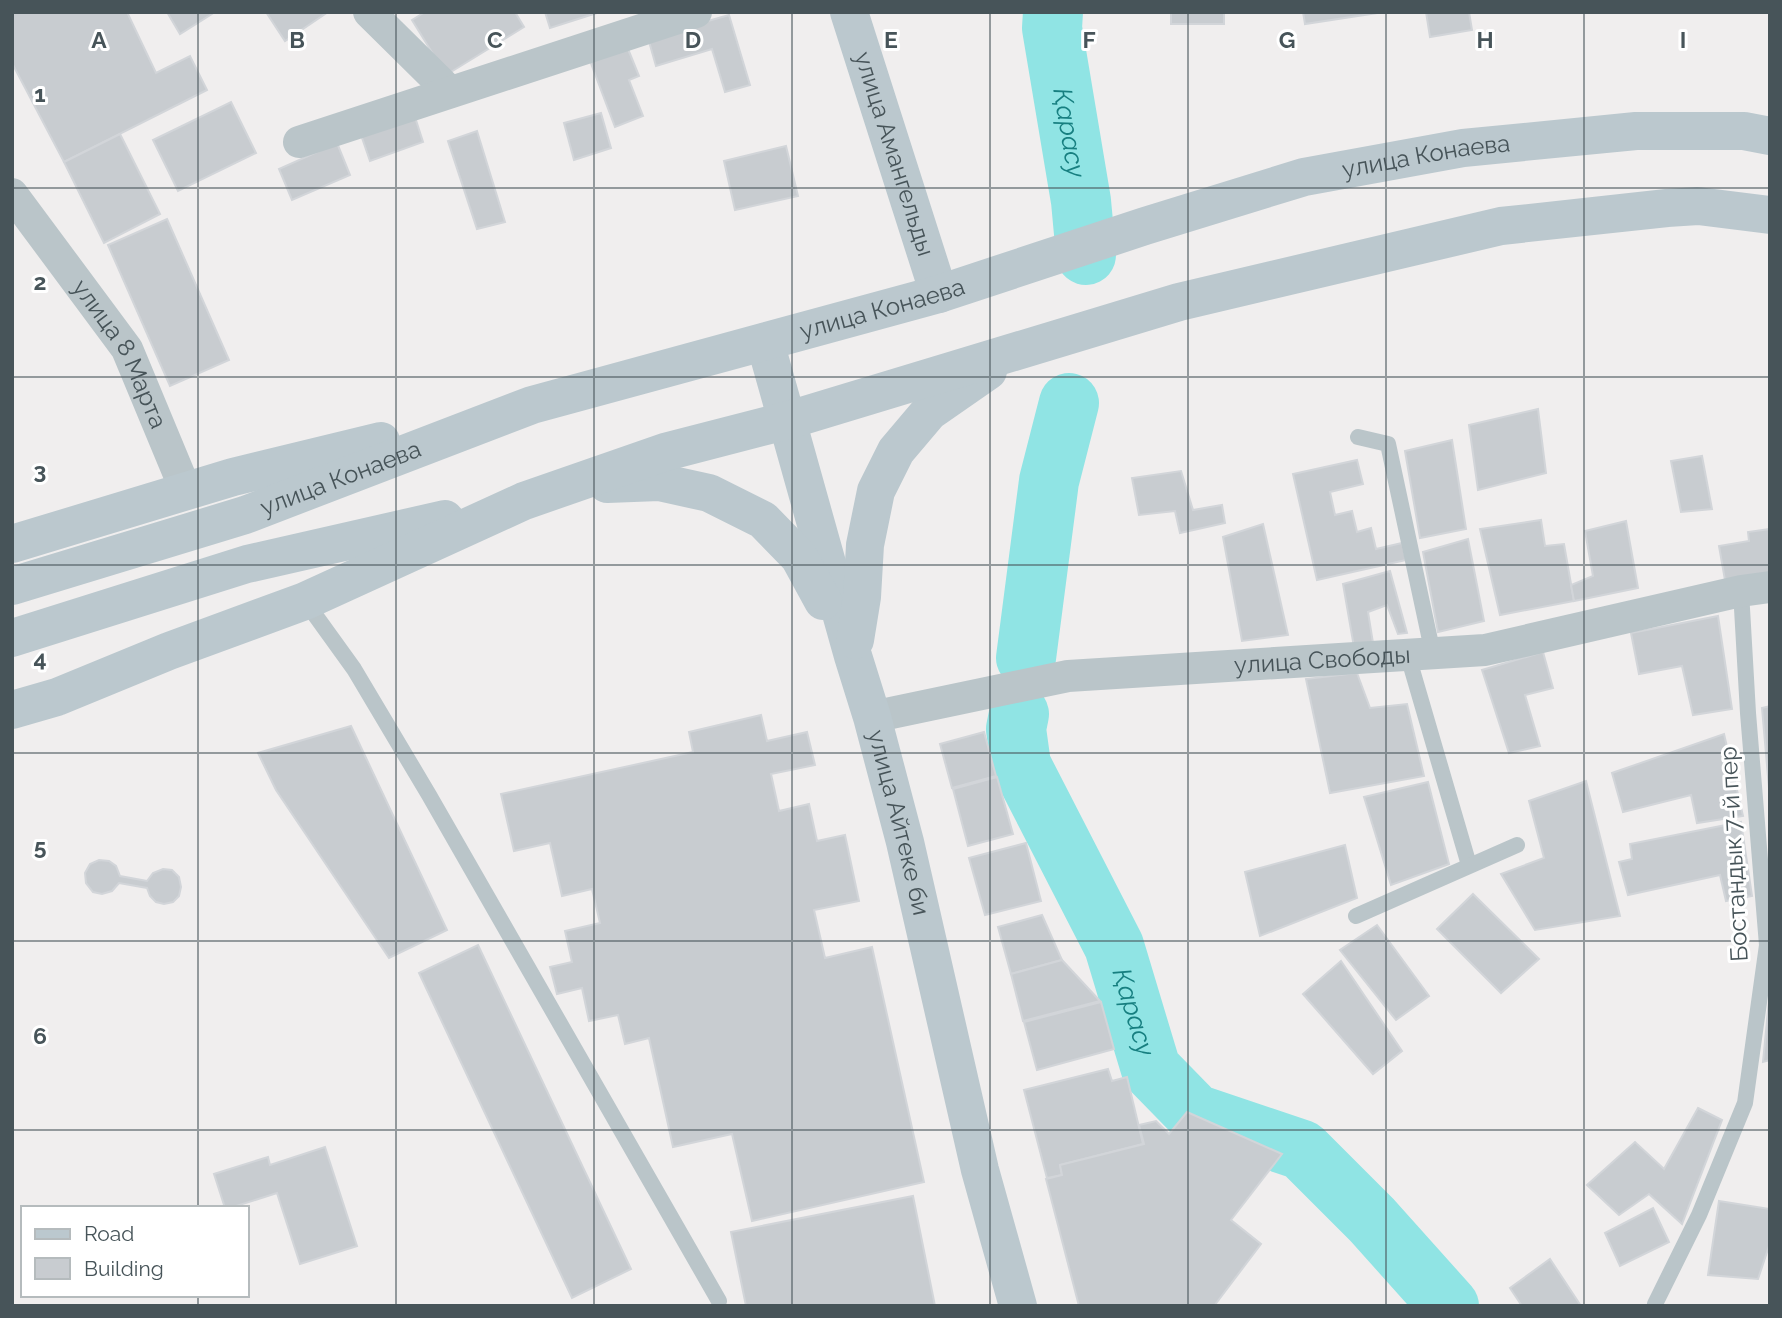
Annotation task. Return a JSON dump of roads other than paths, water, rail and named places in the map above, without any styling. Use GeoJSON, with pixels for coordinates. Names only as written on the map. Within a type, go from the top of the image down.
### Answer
{"type":"FeatureCollection","features":[{"type":"Feature","properties":{"kind":"main road","name":"улица Амангельды"},"geometry":{"type":"LineString","coordinates":[[849,12],[939,294]]}},
{"type":"Feature","properties":{"kind":"main road","name":"улица Конаева"},"geometry":{"type":"LineString","coordinates":[[12,586],[245,515],[533,405],[939,294],[1304,177],[1463,148],[1636,131],[1744,131],[1770,136]]}},
{"type":"Feature","properties":{"kind":"main road","name":"улица Конаева"},"geometry":{"type":"LineString","coordinates":[[12,710],[57,697],[169,651],[305,601],[524,501],[566,486],[666,452],[789,420],[1179,302],[1501,226],[1698,206],[1770,215]]}},
{"type":"Feature","properties":{"kind":"main road"},"geometry":{"type":"LineString","coordinates":[[1720,208],[1770,237]]}},
{"type":"Feature","properties":{"kind":"main road","name":"улица Айтеке би"},"geometry":{"type":"LineString","coordinates":[[765,342],[905,842],[980,1170],[1018,1306]]}},
{"type":"Feature","properties":{"kind":"main road"},"geometry":{"type":"LineString","coordinates":[[853,656],[862,597],[865,545],[876,491],[896,451],[929,412],[1023,349]]}},
{"type":"Feature","properties":{"kind":"main road"},"geometry":{"type":"LineString","coordinates":[[12,544],[233,477],[533,405]]}},
{"type":"Feature","properties":{"kind":"main road"},"geometry":{"type":"LineString","coordinates":[[566,486],[659,482],[709,493],[763,520],[799,557],[853,656]]}},
{"type":"Feature","properties":{"kind":"main road","name":"улица Конаева"},"geometry":{"type":"LineString","coordinates":[[12,638],[247,564],[524,501]]}},
{"type":"Feature","properties":{"kind":"street"},"geometry":{"type":"LineString","coordinates":[[369,12],[450,92]]}},
{"type":"Feature","properties":{"kind":"street"},"geometry":{"type":"LineString","coordinates":[[299,142],[696,12]]}},
{"type":"Feature","properties":{"kind":"street","name":"улица 8 Марта"},"geometry":{"type":"LineString","coordinates":[[12,194],[127,349],[186,491]]}},
{"type":"Feature","properties":{"kind":"street","name":"улица Свободы"},"geometry":{"type":"LineString","coordinates":[[872,717],[1068,676],[1485,650],[1756,589]]}},
{"type":"Feature","properties":{"kind":"lane"},"geometry":{"type":"LineString","coordinates":[[1358,438],[1388,444],[1420,655],[1469,865]]}},
{"type":"Feature","properties":{"kind":"lane","name":"Бостандык 7-й пер"},"geometry":{"type":"LineString","coordinates":[[1655,1304],[1699,1215],[1745,1103],[1767,945],[1748,713],[1756,589]]}},
{"type":"Feature","properties":{"kind":"lane"},"geometry":{"type":"LineString","coordinates":[[305,601],[354,668],[719,1301]]}},
{"type":"Feature","properties":{"kind":"lane"},"geometry":{"type":"LineString","coordinates":[[1356,916],[1517,845]]}},
{"type":"Feature","properties":{"kind":"waterway","name":"Қарасу"},"geometry":{"type":"LineString","coordinates":[[1053,12],[1052,28],[1081,201],[1086,255]]}},
{"type":"Feature","properties":{"kind":"waterway","name":"Қарасу"},"geometry":{"type":"LineString","coordinates":[[1026,658],[1049,481],[1069,403]]}},
{"type":"Feature","properties":{"kind":"waterway","name":"Қарасу"},"geometry":{"type":"LineString","coordinates":[[1019,714],[1016,729],[1021,765],[1114,946],[1151,1069],[1195,1114],[1302,1150],[1372,1220],[1449,1306]]}}]}
